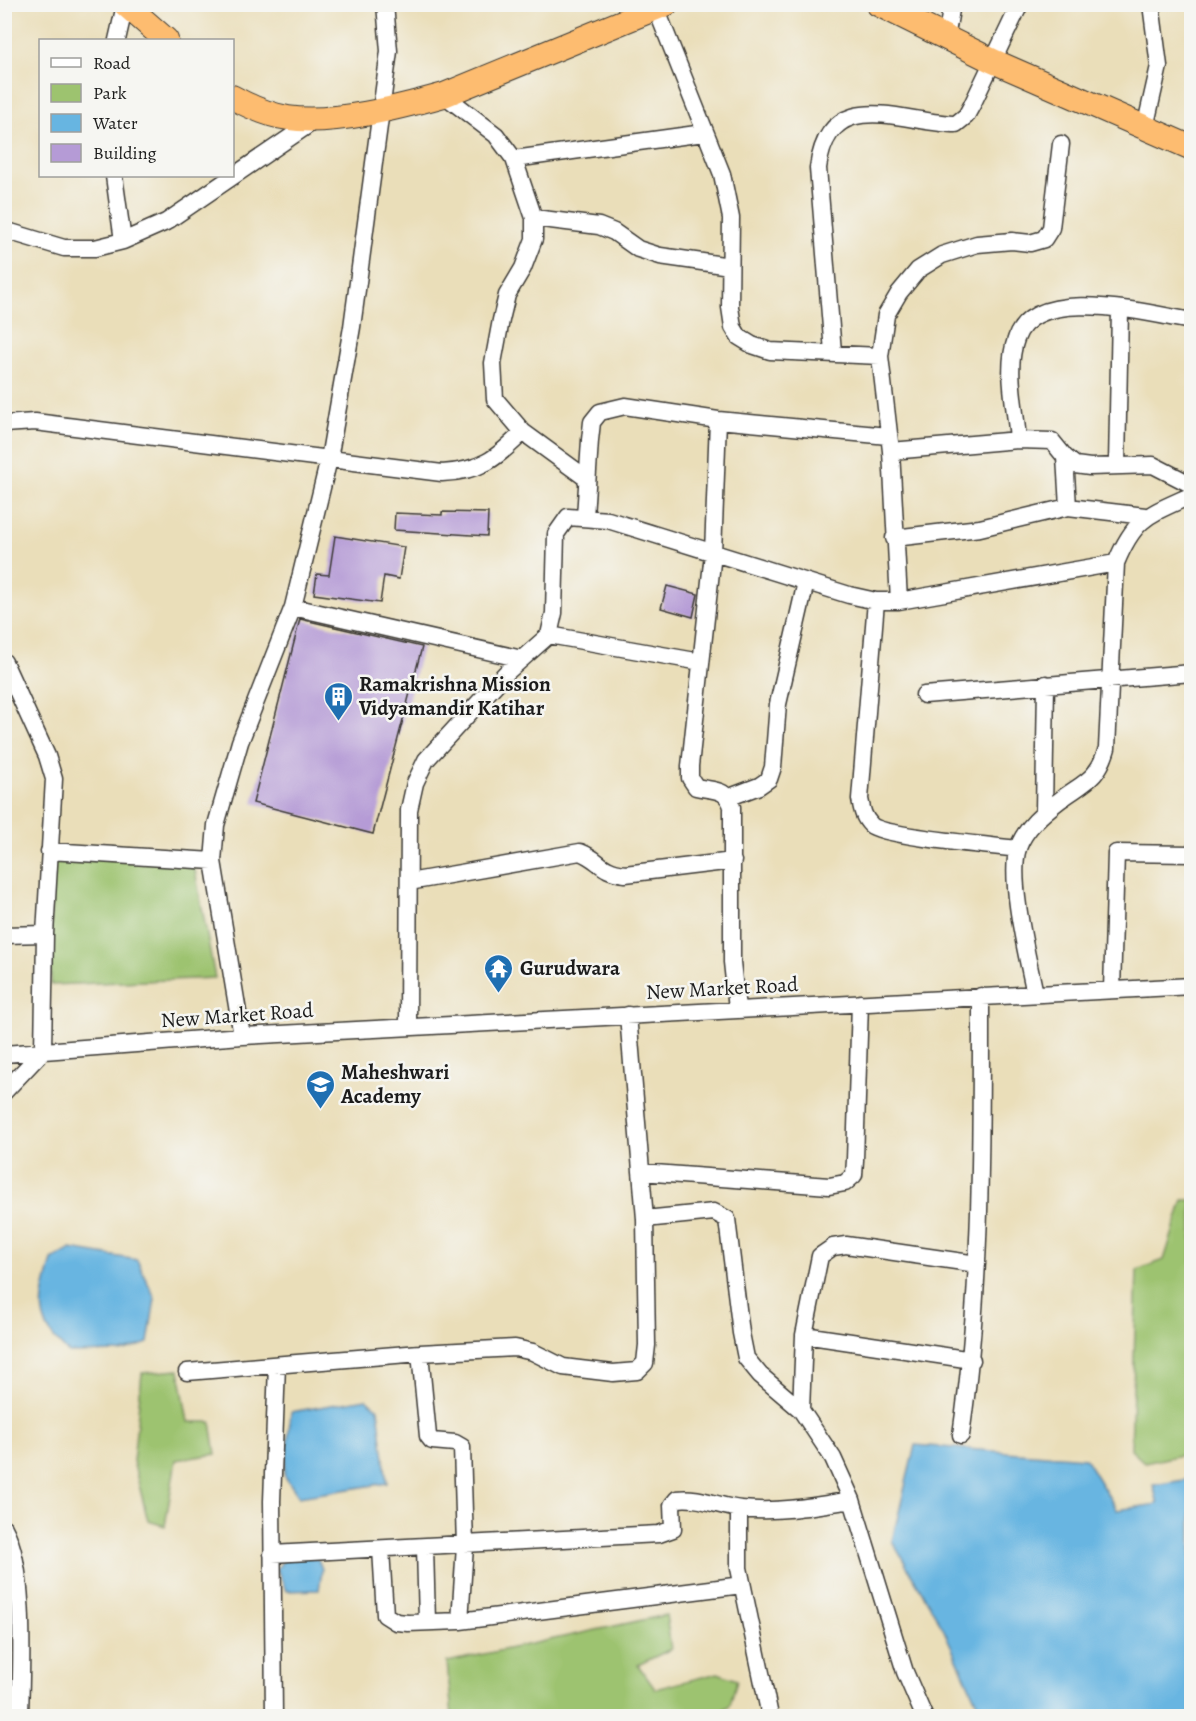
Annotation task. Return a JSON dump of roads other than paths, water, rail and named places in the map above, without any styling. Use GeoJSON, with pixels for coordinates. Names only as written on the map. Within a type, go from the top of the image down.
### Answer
{"type":"FeatureCollection","features":[{"type":"Feature","properties":{"kind":"highway"},"geometry":{"type":"LineString","coordinates":[[878,4],[993,61],[1191,148]]}},
{"type":"Feature","properties":{"kind":"highway"},"geometry":{"type":"LineString","coordinates":[[125,5],[165,39]]}},
{"type":"Feature","properties":{"kind":"highway"},"geometry":{"type":"LineString","coordinates":[[234,98],[272,115],[317,119],[381,110],[444,95],[661,6]]}},
{"type":"Feature","properties":{"kind":"street"},"geometry":{"type":"LineString","coordinates":[[242,1036],[213,861],[216,825],[226,784],[293,607],[329,459],[352,327],[389,51],[385,4]]}},
{"type":"Feature","properties":{"kind":"street"},"geometry":{"type":"LineString","coordinates":[[946,38],[952,4]]}},
{"type":"Feature","properties":{"kind":"street"},"geometry":{"type":"LineString","coordinates":[[833,352],[818,168],[820,148],[839,124],[874,113],[956,124],[966,116],[1020,4]]}},
{"type":"Feature","properties":{"kind":"street"},"geometry":{"type":"LineString","coordinates":[[1145,128],[1159,66],[1151,4]]}},
{"type":"Feature","properties":{"kind":"street"},"geometry":{"type":"LineString","coordinates":[[117,39],[125,5]]}},
{"type":"Feature","properties":{"kind":"street"},"geometry":{"type":"LineString","coordinates":[[661,6],[704,133],[717,156],[727,194],[731,218],[730,307],[733,327],[739,337],[752,345],[771,351],[833,352],[880,356]]}},
{"type":"Feature","properties":{"kind":"street"},"geometry":{"type":"LineString","coordinates":[[444,95],[496,135],[514,159],[534,218],[534,239],[523,268],[507,295],[493,363],[495,399],[523,432],[586,478]]}},
{"type":"Feature","properties":{"kind":"street"},"geometry":{"type":"LineString","coordinates":[[234,176],[317,119]]}},
{"type":"Feature","properties":{"kind":"street"},"geometry":{"type":"LineString","coordinates":[[514,159],[704,133]]}},
{"type":"Feature","properties":{"kind":"street"},"geometry":{"type":"LineString","coordinates":[[899,601],[890,443],[880,356],[886,315],[899,293],[918,270],[942,255],[977,244],[1012,241],[1030,243],[1044,238],[1051,228],[1061,144]]}},
{"type":"Feature","properties":{"kind":"street"},"geometry":{"type":"LineString","coordinates":[[114,177],[123,241]]}},
{"type":"Feature","properties":{"kind":"street"},"geometry":{"type":"LineString","coordinates":[[4,230],[64,248],[95,248],[123,241],[166,222],[232,177]]}},
{"type":"Feature","properties":{"kind":"street"},"geometry":{"type":"LineString","coordinates":[[534,218],[599,226],[614,232],[638,249],[660,256],[730,266]]}},
{"type":"Feature","properties":{"kind":"street"},"geometry":{"type":"LineString","coordinates":[[1018,440],[1012,358],[1016,336],[1031,318],[1043,311],[1073,306],[1120,310],[1191,321]]}},
{"type":"Feature","properties":{"kind":"street"},"geometry":{"type":"LineString","coordinates":[[1117,465],[1120,310]]}},
{"type":"Feature","properties":{"kind":"street"},"geometry":{"type":"LineString","coordinates":[[585,517],[586,478],[592,422],[600,412],[625,406],[890,443],[1052,441],[1065,458],[1075,465],[1090,467],[1153,465],[1191,484]]}},
{"type":"Feature","properties":{"kind":"street"},"geometry":{"type":"LineString","coordinates":[[718,420],[713,553],[690,778],[696,787],[721,791],[730,797]]}},
{"type":"Feature","properties":{"kind":"street"},"geometry":{"type":"LineString","coordinates":[[4,424],[35,422],[442,473],[460,472],[482,466],[501,454],[523,432]]}},
{"type":"Feature","properties":{"kind":"street"},"geometry":{"type":"LineString","coordinates":[[1065,458],[1068,507]]}},
{"type":"Feature","properties":{"kind":"street"},"geometry":{"type":"LineString","coordinates":[[1035,994],[1018,898],[1018,849],[1028,830],[1044,812],[1090,780],[1101,768],[1107,748],[1116,563],[1126,539],[1145,516],[1191,495]]}},
{"type":"Feature","properties":{"kind":"street"},"geometry":{"type":"LineString","coordinates":[[1173,504],[1191,507]]}},
{"type":"Feature","properties":{"kind":"street"},"geometry":{"type":"LineString","coordinates":[[894,538],[980,528],[1068,507],[1145,516]]}},
{"type":"Feature","properties":{"kind":"street"},"geometry":{"type":"LineString","coordinates":[[408,1027],[409,810],[415,783],[426,760],[506,673],[549,635],[554,613],[556,534],[568,517],[608,520],[806,582],[876,601],[899,601],[1116,563]]}},
{"type":"Feature","properties":{"kind":"street"},"geometry":{"type":"LineString","coordinates":[[730,797],[759,786],[769,779],[773,767],[778,704],[806,582]]}},
{"type":"Feature","properties":{"kind":"street"},"geometry":{"type":"LineString","coordinates":[[876,601],[860,799],[863,814],[872,826],[893,833],[1018,849]]}},
{"type":"Feature","properties":{"kind":"street"},"geometry":{"type":"LineString","coordinates":[[293,607],[522,659]]}},
{"type":"Feature","properties":{"kind":"street"},"geometry":{"type":"LineString","coordinates":[[549,635],[701,662]]}},
{"type":"Feature","properties":{"kind":"street"},"geometry":{"type":"LineString","coordinates":[[4,662],[47,756],[54,779],[45,934],[43,1052],[4,1092]]}},
{"type":"Feature","properties":{"kind":"street"},"geometry":{"type":"LineString","coordinates":[[924,695],[1191,673]]}},
{"type":"Feature","properties":{"kind":"street"},"geometry":{"type":"LineString","coordinates":[[1044,812],[1046,684]]}},
{"type":"Feature","properties":{"kind":"street"},"geometry":{"type":"LineString","coordinates":[[730,797],[733,861],[732,962],[737,1010]]}},
{"type":"Feature","properties":{"kind":"street"},"geometry":{"type":"LineString","coordinates":[[49,851],[213,861]]}},
{"type":"Feature","properties":{"kind":"street"},"geometry":{"type":"LineString","coordinates":[[409,882],[580,852],[592,856],[608,872],[625,874],[733,861]]}},
{"type":"Feature","properties":{"kind":"street"},"geometry":{"type":"LineString","coordinates":[[1112,990],[1116,853],[1191,854]]}},
{"type":"Feature","properties":{"kind":"street"},"geometry":{"type":"LineString","coordinates":[[4,935],[45,934]]}},
{"type":"Feature","properties":{"kind":"street","name":"New Market Road"},"geometry":{"type":"LineString","coordinates":[[4,1054],[242,1036],[1191,986]]}},
{"type":"Feature","properties":{"kind":"street"},"geometry":{"type":"LineString","coordinates":[[961,1435],[972,1360],[981,1197],[981,996]]}},
{"type":"Feature","properties":{"kind":"street"},"geometry":{"type":"LineString","coordinates":[[641,1172],[829,1186],[845,1183],[854,1174],[860,1003]]}},
{"type":"Feature","properties":{"kind":"street"},"geometry":{"type":"LineString","coordinates":[[187,1372],[420,1353],[515,1348],[533,1352],[563,1367],[613,1373],[637,1371],[645,1363],[647,1345],[645,1219],[628,1015]]}},
{"type":"Feature","properties":{"kind":"street"},"geometry":{"type":"LineString","coordinates":[[645,1219],[714,1212],[727,1219],[746,1358],[760,1375],[801,1410],[828,1450],[852,1500],[906,1672],[924,1716]]}},
{"type":"Feature","properties":{"kind":"street"},"geometry":{"type":"LineString","coordinates":[[801,1410],[804,1335],[820,1256],[833,1248],[846,1245],[977,1264]]}},
{"type":"Feature","properties":{"kind":"street"},"geometry":{"type":"LineString","coordinates":[[804,1335],[972,1360]]}},
{"type":"Feature","properties":{"kind":"street"},"geometry":{"type":"LineString","coordinates":[[420,1353],[428,1436],[432,1441],[455,1443],[462,1447],[465,1546],[460,1621]]}},
{"type":"Feature","properties":{"kind":"street"},"geometry":{"type":"LineString","coordinates":[[274,1716],[272,1554],[277,1365]]}},
{"type":"Feature","properties":{"kind":"street"},"geometry":{"type":"LineString","coordinates":[[272,1554],[465,1546],[659,1534],[673,1529],[672,1505],[677,1499],[689,1497],[739,1509],[803,1508],[852,1500]]}},
{"type":"Feature","properties":{"kind":"street"},"geometry":{"type":"LineString","coordinates":[[739,1509],[739,1568],[770,1716]]}},
{"type":"Feature","properties":{"kind":"street"},"geometry":{"type":"LineString","coordinates":[[4,1528],[15,1561],[21,1630],[20,1716]]}},
{"type":"Feature","properties":{"kind":"street"},"geometry":{"type":"LineString","coordinates":[[425,1547],[427,1622]]}},
{"type":"Feature","properties":{"kind":"street"},"geometry":{"type":"LineString","coordinates":[[381,1549],[385,1615],[396,1622],[460,1621],[742,1585]]}},
{"type":"Feature","properties":{"kind":"water"},"geometry":{"type":"Polygon","coordinates":[[[71,1249],[137,1260],[155,1298],[148,1343],[122,1352],[69,1353],[57,1342],[44,1320],[43,1299],[52,1260],[71,1249]]]}},
{"type":"Feature","properties":{"kind":"water"},"geometry":{"type":"Polygon","coordinates":[[[366,1399],[378,1409],[387,1483],[299,1497],[284,1475],[291,1412],[366,1399]]]}},
{"type":"Feature","properties":{"kind":"water"},"geometry":{"type":"Polygon","coordinates":[[[915,1445],[1085,1458],[1117,1510],[1158,1504],[1153,1485],[1191,1479],[1191,1716],[991,1716],[977,1703],[942,1626],[892,1541],[915,1445]]]}},
{"type":"Feature","properties":{"kind":"water"},"geometry":{"type":"Polygon","coordinates":[[[288,1553],[318,1559],[322,1569],[319,1590],[286,1591],[277,1569],[288,1553]]]}},
{"type":"Feature","properties":{"kind":"place","name":"Ramakrishna Mission Vidyamandir Katihar"},"geometry":{"type":"Point","coordinates":[338,722]}},
{"type":"Feature","properties":{"kind":"place","name":"Gurudwara"},"geometry":{"type":"Point","coordinates":[499,994]}},
{"type":"Feature","properties":{"kind":"place","name":"Maheshwari Academy"},"geometry":{"type":"Point","coordinates":[320,1110]}}]}
